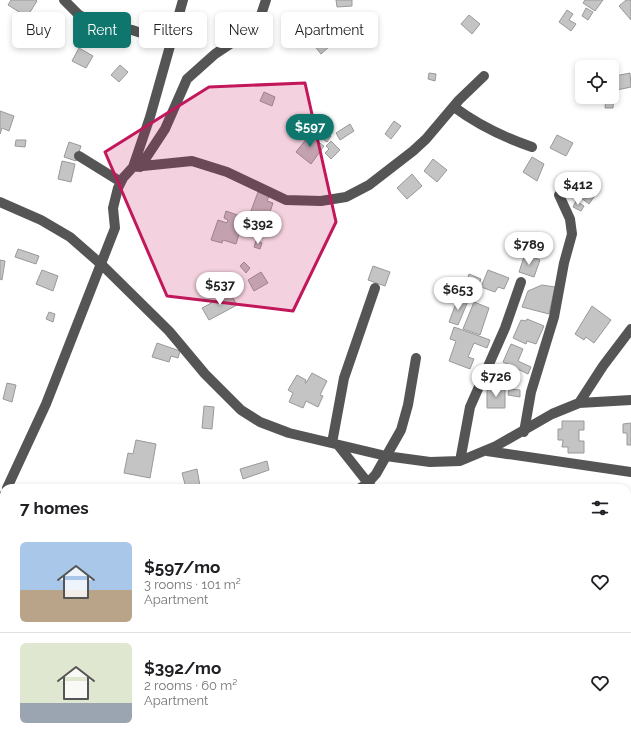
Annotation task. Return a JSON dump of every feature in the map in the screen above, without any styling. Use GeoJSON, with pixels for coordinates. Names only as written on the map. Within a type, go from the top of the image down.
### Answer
{"type":"FeatureCollection","features":[{"type":"Feature","properties":{"kind":"street"},"geometry":{"type":"LineString","coordinates":[[64,0],[84,18],[100,26],[139,32]]}},
{"type":"Feature","properties":{"kind":"street"},"geometry":{"type":"LineString","coordinates":[[180,12],[183,0]]}},
{"type":"Feature","properties":{"kind":"street"},"geometry":{"type":"LineString","coordinates":[[9,484],[46,404],[116,228],[113,208],[121,182],[137,167],[165,129],[187,78],[214,54],[248,32],[259,21],[266,0]]}},
{"type":"Feature","properties":{"kind":"street"},"geometry":{"type":"LineString","coordinates":[[137,167],[171,48]]}},
{"type":"Feature","properties":{"kind":"street"},"geometry":{"type":"LineString","coordinates":[[137,167],[192,161],[227,172],[286,200],[321,201],[346,197],[369,185],[413,151],[484,76]]}},
{"type":"Feature","properties":{"kind":"street"},"geometry":{"type":"LineString","coordinates":[[454,107],[467,117],[503,137],[532,147]]}},
{"type":"Feature","properties":{"kind":"street"},"geometry":{"type":"LineString","coordinates":[[79,156],[121,182]]}},
{"type":"Feature","properties":{"kind":"street"},"geometry":{"type":"LineString","coordinates":[[524,432],[531,392],[554,317],[564,263],[572,234],[570,219],[559,195]]}},
{"type":"Feature","properties":{"kind":"street"},"geometry":{"type":"LineString","coordinates":[[0,202],[41,220],[65,234],[102,265],[169,331],[205,374],[241,410],[260,422],[289,433],[386,456],[430,462],[460,461],[487,451],[524,432],[552,414],[579,403],[631,400]]}},
{"type":"Feature","properties":{"kind":"street"},"geometry":{"type":"LineString","coordinates":[[460,461],[470,407],[506,328],[521,282]]}},
{"type":"Feature","properties":{"kind":"street"},"geometry":{"type":"LineString","coordinates":[[365,484],[335,444],[344,378],[375,288]]}},
{"type":"Feature","properties":{"kind":"street"},"geometry":{"type":"LineString","coordinates":[[579,403],[603,366],[631,329]]}},
{"type":"Feature","properties":{"kind":"street"},"geometry":{"type":"LineString","coordinates":[[369,484],[401,430],[408,405],[416,358]]}},
{"type":"Feature","properties":{"kind":"street"},"geometry":{"type":"LineString","coordinates":[[487,451],[631,472]]}},
{"type":"Feature","properties":{"kind":"highlighted area"},"geometry":{"type":"Polygon","coordinates":[[[305,83],[336,222],[293,311],[167,296],[105,152],[209,87],[305,83]]]}},
{"type":"Feature","properties":{"kind":"building"},"geometry":{"type":"Polygon","coordinates":[[[11,0],[37,1],[30,12],[19,12],[8,5],[11,0]]]}},
{"type":"Feature","properties":{"kind":"building"},"geometry":{"type":"Polygon","coordinates":[[[336,0],[352,0],[352,6],[337,7],[336,0]]]}},
{"type":"Feature","properties":{"kind":"building"},"geometry":{"type":"Polygon","coordinates":[[[585,0],[603,0],[595,11],[583,3],[585,0]]]}},
{"type":"Feature","properties":{"kind":"building"},"geometry":{"type":"Polygon","coordinates":[[[626,0],[631,0],[631,20],[619,6],[626,0]]]}},
{"type":"Feature","properties":{"kind":"building"},"geometry":{"type":"Polygon","coordinates":[[[586,8],[593,12],[588,20],[582,16],[586,8]]]}},
{"type":"Feature","properties":{"kind":"building"},"geometry":{"type":"Polygon","coordinates":[[[567,10],[573,14],[569,20],[576,24],[571,31],[559,22],[567,10]]]}},
{"type":"Feature","properties":{"kind":"building"},"geometry":{"type":"Polygon","coordinates":[[[469,15],[480,24],[472,34],[461,24],[469,15]]]}},
{"type":"Feature","properties":{"kind":"building"},"geometry":{"type":"Polygon","coordinates":[[[79,48],[93,56],[86,68],[72,61],[79,48]]]}},
{"type":"Feature","properties":{"kind":"building"},"geometry":{"type":"Polygon","coordinates":[[[316,48],[328,48],[321,54],[316,48]]]}},
{"type":"Feature","properties":{"kind":"building"},"geometry":{"type":"Polygon","coordinates":[[[120,65],[128,72],[119,82],[111,75],[120,65]]]}},
{"type":"Feature","properties":{"kind":"building"},"geometry":{"type":"Polygon","coordinates":[[[429,73],[436,74],[435,81],[428,79],[429,73]]]}},
{"type":"Feature","properties":{"kind":"building"},"geometry":{"type":"Polygon","coordinates":[[[630,73],[631,87],[619,90],[619,75],[630,73]]]}},
{"type":"Feature","properties":{"kind":"building"},"geometry":{"type":"Polygon","coordinates":[[[264,92],[275,97],[272,106],[260,101],[264,92]]]}},
{"type":"Feature","properties":{"kind":"building"},"geometry":{"type":"Polygon","coordinates":[[[605,104],[613,104],[613,108],[605,108],[605,104]]]}},
{"type":"Feature","properties":{"kind":"building"},"geometry":{"type":"Polygon","coordinates":[[[0,111],[14,116],[9,131],[2,128],[0,134],[0,111]]]}},
{"type":"Feature","properties":{"kind":"building"},"geometry":{"type":"Polygon","coordinates":[[[394,121],[401,126],[391,139],[385,134],[394,121]]]}},
{"type":"Feature","properties":{"kind":"building"},"geometry":{"type":"Polygon","coordinates":[[[350,124],[354,131],[340,140],[336,133],[350,124]]]}},
{"type":"Feature","properties":{"kind":"building"},"geometry":{"type":"Polygon","coordinates":[[[317,125],[331,136],[327,142],[312,131],[317,125]]]}},
{"type":"Feature","properties":{"kind":"building"},"geometry":{"type":"Polygon","coordinates":[[[312,132],[319,137],[317,141],[324,146],[311,164],[296,152],[312,132]]]}},
{"type":"Feature","properties":{"kind":"building"},"geometry":{"type":"Polygon","coordinates":[[[557,135],[573,143],[566,156],[550,148],[557,135]]]}},
{"type":"Feature","properties":{"kind":"building"},"geometry":{"type":"Polygon","coordinates":[[[16,140],[26,140],[25,147],[15,146],[16,140]]]}},
{"type":"Feature","properties":{"kind":"building"},"geometry":{"type":"Polygon","coordinates":[[[331,141],[340,150],[331,159],[325,153],[329,149],[326,146],[331,141]]]}},
{"type":"Feature","properties":{"kind":"building"},"geometry":{"type":"Polygon","coordinates":[[[69,142],[81,146],[76,161],[64,157],[69,142]]]}},
{"type":"Feature","properties":{"kind":"building"},"geometry":{"type":"Polygon","coordinates":[[[532,157],[544,164],[537,181],[523,172],[532,157]]]}},
{"type":"Feature","properties":{"kind":"building"},"geometry":{"type":"Polygon","coordinates":[[[433,159],[447,170],[437,182],[424,171],[433,159]]]}},
{"type":"Feature","properties":{"kind":"building"},"geometry":{"type":"Polygon","coordinates":[[[62,161],[75,164],[71,182],[58,179],[62,161]]]}},
{"type":"Feature","properties":{"kind":"building"},"geometry":{"type":"Polygon","coordinates":[[[412,174],[422,186],[407,199],[397,188],[412,174]]]}},
{"type":"Feature","properties":{"kind":"building"},"geometry":{"type":"Polygon","coordinates":[[[580,180],[597,192],[589,204],[572,191],[580,180]]]}},
{"type":"Feature","properties":{"kind":"building"},"geometry":{"type":"Polygon","coordinates":[[[258,192],[269,196],[267,201],[273,203],[268,218],[251,211],[258,192]]]}},
{"type":"Feature","properties":{"kind":"building"},"geometry":{"type":"Polygon","coordinates":[[[576,201],[584,206],[581,211],[573,207],[576,201]]]}},
{"type":"Feature","properties":{"kind":"building"},"geometry":{"type":"Polygon","coordinates":[[[226,211],[243,217],[240,224],[237,224],[237,226],[241,228],[236,244],[223,240],[222,243],[211,240],[218,220],[227,223],[228,220],[224,218],[226,211]]]}},
{"type":"Feature","properties":{"kind":"building"},"geometry":{"type":"Polygon","coordinates":[[[256,241],[262,243],[260,249],[254,247],[256,241]]]}},
{"type":"Feature","properties":{"kind":"building"},"geometry":{"type":"Polygon","coordinates":[[[530,242],[545,246],[543,253],[528,249],[530,242]]]}},
{"type":"Feature","properties":{"kind":"building"},"geometry":{"type":"Polygon","coordinates":[[[18,249],[39,256],[36,264],[15,257],[18,249]]]}},
{"type":"Feature","properties":{"kind":"building"},"geometry":{"type":"Polygon","coordinates":[[[525,254],[540,260],[534,277],[519,272],[525,254]]]}},
{"type":"Feature","properties":{"kind":"building"},"geometry":{"type":"Polygon","coordinates":[[[0,260],[5,261],[2,280],[0,279],[0,260]]]}},
{"type":"Feature","properties":{"kind":"building"},"geometry":{"type":"Polygon","coordinates":[[[244,262],[250,268],[246,273],[240,266],[244,262]]]}},
{"type":"Feature","properties":{"kind":"building"},"geometry":{"type":"Polygon","coordinates":[[[373,266],[390,272],[385,286],[368,280],[373,266]]]}},
{"type":"Feature","properties":{"kind":"building"},"geometry":{"type":"Polygon","coordinates":[[[42,270],[58,276],[53,291],[36,284],[42,270]]]}},
{"type":"Feature","properties":{"kind":"building"},"geometry":{"type":"Polygon","coordinates":[[[488,270],[509,278],[504,289],[498,287],[495,292],[481,287],[488,270]]]}},
{"type":"Feature","properties":{"kind":"building"},"geometry":{"type":"Polygon","coordinates":[[[261,272],[268,283],[254,291],[248,280],[261,272]]]}},
{"type":"Feature","properties":{"kind":"building"},"geometry":{"type":"Polygon","coordinates":[[[469,274],[481,279],[479,284],[467,280],[469,274]]]}},
{"type":"Feature","properties":{"kind":"building"},"geometry":{"type":"Polygon","coordinates":[[[542,285],[555,287],[549,314],[522,307],[528,291],[542,285]]]}},
{"type":"Feature","properties":{"kind":"building"},"geometry":{"type":"Polygon","coordinates":[[[230,293],[237,305],[209,320],[202,308],[230,293]]]}},
{"type":"Feature","properties":{"kind":"building"},"geometry":{"type":"Polygon","coordinates":[[[458,298],[468,301],[458,325],[449,322],[458,298]]]}},
{"type":"Feature","properties":{"kind":"building"},"geometry":{"type":"Polygon","coordinates":[[[474,302],[489,308],[480,335],[463,329],[474,302]]]}},
{"type":"Feature","properties":{"kind":"building"},"geometry":{"type":"Polygon","coordinates":[[[592,306],[611,320],[594,343],[586,337],[584,340],[575,334],[592,306]]]}},
{"type":"Feature","properties":{"kind":"building"},"geometry":{"type":"Polygon","coordinates":[[[49,312],[55,314],[53,322],[46,319],[49,312]]]}},
{"type":"Feature","properties":{"kind":"building"},"geometry":{"type":"Polygon","coordinates":[[[527,319],[544,326],[536,344],[527,341],[526,344],[513,338],[521,320],[526,321],[527,319]]]}},
{"type":"Feature","properties":{"kind":"building"},"geometry":{"type":"Polygon","coordinates":[[[454,327],[490,340],[487,348],[474,343],[468,357],[474,359],[470,369],[449,361],[456,341],[450,339],[454,327]]]}},
{"type":"Feature","properties":{"kind":"building"},"geometry":{"type":"Polygon","coordinates":[[[157,343],[180,351],[178,358],[171,356],[169,362],[152,357],[157,343]]]}},
{"type":"Feature","properties":{"kind":"building"},"geometry":{"type":"Polygon","coordinates":[[[511,344],[523,349],[518,361],[531,367],[528,374],[503,362],[511,344]]]}},
{"type":"Feature","properties":{"kind":"building"},"geometry":{"type":"Polygon","coordinates":[[[312,373],[327,381],[320,395],[323,396],[318,407],[306,401],[303,408],[289,402],[293,393],[288,390],[297,375],[306,380],[306,383],[312,373]]]}},
{"type":"Feature","properties":{"kind":"building"},"geometry":{"type":"Polygon","coordinates":[[[7,383],[16,385],[12,402],[3,399],[7,383]]]}},
{"type":"Feature","properties":{"kind":"building"},"geometry":{"type":"Polygon","coordinates":[[[487,389],[505,389],[505,408],[487,408],[487,389]]]}},
{"type":"Feature","properties":{"kind":"building"},"geometry":{"type":"Polygon","coordinates":[[[509,389],[520,390],[520,397],[508,395],[509,389]]]}},
{"type":"Feature","properties":{"kind":"building"},"geometry":{"type":"Polygon","coordinates":[[[204,406],[214,407],[212,429],[202,428],[204,406]]]}},
{"type":"Feature","properties":{"kind":"building"},"geometry":{"type":"Polygon","coordinates":[[[562,421],[584,421],[584,430],[579,430],[579,441],[584,441],[584,453],[568,453],[568,447],[562,447],[563,440],[558,440],[558,429],[562,429],[562,421]]]}},
{"type":"Feature","properties":{"kind":"building"},"geometry":{"type":"Polygon","coordinates":[[[631,423],[631,445],[627,445],[627,433],[623,433],[623,424],[631,423]]]}},
{"type":"Feature","properties":{"kind":"building"},"geometry":{"type":"Polygon","coordinates":[[[136,440],[156,444],[150,478],[124,473],[128,453],[133,454],[136,440]]]}},
{"type":"Feature","properties":{"kind":"building"},"geometry":{"type":"Polygon","coordinates":[[[267,461],[269,470],[243,479],[240,469],[267,461]]]}},
{"type":"Feature","properties":{"kind":"building"},"geometry":{"type":"Polygon","coordinates":[[[197,469],[200,484],[185,484],[182,473],[197,469]]]}}]}
